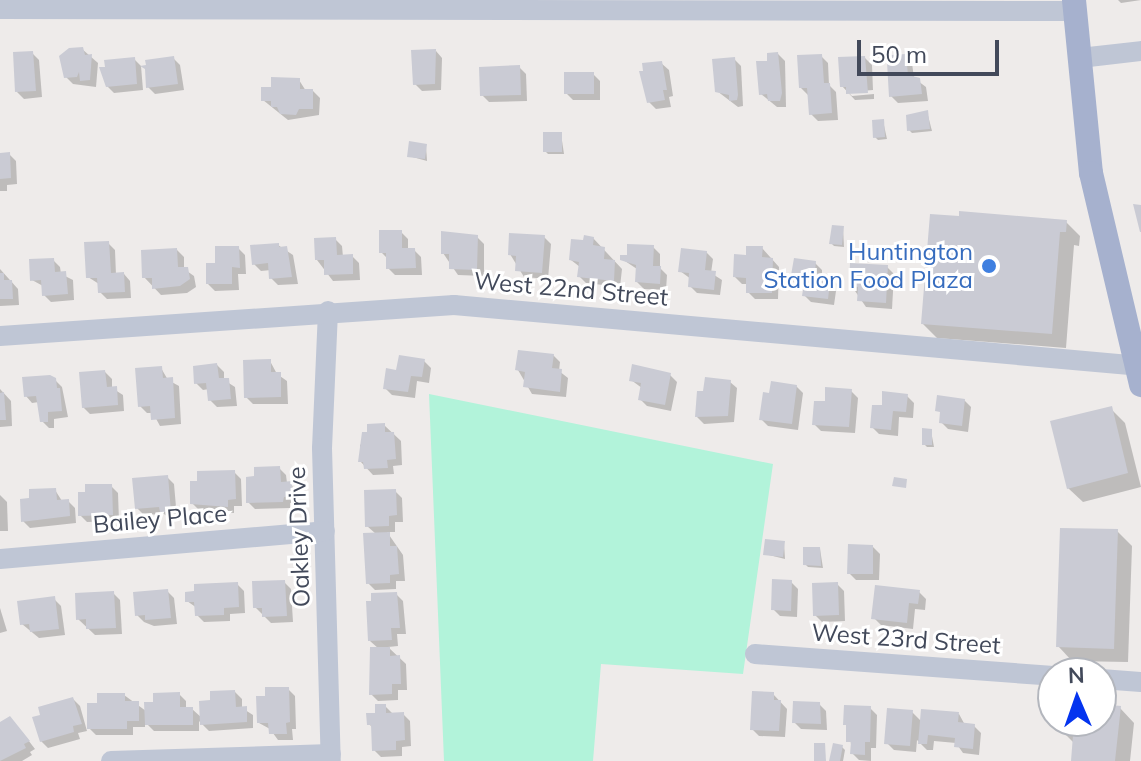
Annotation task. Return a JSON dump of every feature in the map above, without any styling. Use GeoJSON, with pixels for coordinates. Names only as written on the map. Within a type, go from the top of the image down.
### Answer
{"type":"FeatureCollection","features":[{"type":"Feature","properties":{"kind":"main road"},"geometry":{"type":"LineString","coordinates":[[1074,6],[1091,173],[1139,372]]}},
{"type":"Feature","properties":{"kind":"street"},"geometry":{"type":"LineString","coordinates":[[0,9],[1074,6]]}},
{"type":"Feature","properties":{"kind":"street"},"geometry":{"type":"LineString","coordinates":[[1080,58],[1141,51]]}},
{"type":"Feature","properties":{"kind":"street","name":"West 22nd Street"},"geometry":{"type":"LineString","coordinates":[[0,336],[425,305],[494,307],[1139,372]]}},
{"type":"Feature","properties":{"kind":"street","name":"Oakley Drive"},"geometry":{"type":"LineString","coordinates":[[328,311],[322,448],[331,757]]}},
{"type":"Feature","properties":{"kind":"street","name":"Bailey Place"},"geometry":{"type":"LineString","coordinates":[[0,559],[325,531]]}},
{"type":"Feature","properties":{"kind":"street","name":"West 23rd Street"},"geometry":{"type":"LineString","coordinates":[[755,654],[1037,675]]}},
{"type":"Feature","properties":{"kind":"street"},"geometry":{"type":"LineString","coordinates":[[1117,680],[1141,682]]}},
{"type":"Feature","properties":{"kind":"street"},"geometry":{"type":"LineString","coordinates":[[111,761],[331,757]]}},
{"type":"Feature","properties":{"kind":"green space"},"geometry":{"type":"Polygon","coordinates":[[[429,394],[773,464],[743,674],[601,664],[593,761],[444,761],[429,394]]]}},
{"type":"Feature","properties":{"kind":"building"},"geometry":{"type":"Polygon","coordinates":[[[83,47],[85,55],[92,54],[90,80],[80,81],[79,72],[77,77],[64,78],[59,56],[69,48],[83,47]]]}},
{"type":"Feature","properties":{"kind":"building"},"geometry":{"type":"Polygon","coordinates":[[[436,49],[435,84],[413,85],[411,50],[436,49]]]}},
{"type":"Feature","properties":{"kind":"building"},"geometry":{"type":"Polygon","coordinates":[[[33,51],[36,91],[15,92],[13,52],[33,51]]]}},
{"type":"Feature","properties":{"kind":"building"},"geometry":{"type":"Polygon","coordinates":[[[778,52],[782,93],[780,101],[768,101],[767,94],[759,95],[756,61],[767,61],[767,53],[778,52]]]}},
{"type":"Feature","properties":{"kind":"building"},"geometry":{"type":"Polygon","coordinates":[[[822,54],[824,83],[830,83],[832,113],[809,115],[807,88],[799,88],[797,55],[822,54]]]}},
{"type":"Feature","properties":{"kind":"building"},"geometry":{"type":"Polygon","coordinates":[[[906,54],[908,75],[920,78],[922,94],[889,97],[887,62],[892,61],[891,55],[906,54]]]}},
{"type":"Feature","properties":{"kind":"building"},"geometry":{"type":"Polygon","coordinates":[[[174,56],[178,84],[146,88],[145,69],[140,66],[146,65],[145,60],[174,56]]]}},
{"type":"Feature","properties":{"kind":"building"},"geometry":{"type":"Polygon","coordinates":[[[865,56],[868,93],[846,94],[846,87],[840,87],[838,57],[865,56]]]}},
{"type":"Feature","properties":{"kind":"building"},"geometry":{"type":"Polygon","coordinates":[[[135,57],[137,84],[106,87],[99,67],[105,67],[104,60],[135,57]]]}},
{"type":"Feature","properties":{"kind":"building"},"geometry":{"type":"Polygon","coordinates":[[[735,57],[738,95],[737,100],[729,101],[729,95],[715,92],[712,59],[735,57]]]}},
{"type":"Feature","properties":{"kind":"building"},"geometry":{"type":"Polygon","coordinates":[[[662,61],[667,90],[663,90],[665,100],[647,103],[639,71],[643,71],[642,63],[662,61]]]}},
{"type":"Feature","properties":{"kind":"building"},"geometry":{"type":"Polygon","coordinates":[[[520,65],[521,95],[480,96],[479,67],[520,65]]]}},
{"type":"Feature","properties":{"kind":"building"},"geometry":{"type":"Polygon","coordinates":[[[564,72],[594,72],[594,94],[564,94],[564,72]]]}},
{"type":"Feature","properties":{"kind":"building"},"geometry":{"type":"Polygon","coordinates":[[[271,77],[300,78],[300,89],[313,89],[313,109],[299,109],[296,115],[280,114],[277,107],[271,107],[271,101],[261,101],[261,87],[271,87],[271,77]]]}},
{"type":"Feature","properties":{"kind":"building"},"geometry":{"type":"Polygon","coordinates":[[[928,110],[930,129],[907,131],[906,115],[928,110]]]}},
{"type":"Feature","properties":{"kind":"building"},"geometry":{"type":"Polygon","coordinates":[[[884,119],[885,137],[873,138],[872,120],[884,119]]]}},
{"type":"Feature","properties":{"kind":"building"},"geometry":{"type":"Polygon","coordinates":[[[543,132],[562,132],[562,152],[543,152],[543,132]]]}},
{"type":"Feature","properties":{"kind":"building"},"geometry":{"type":"Polygon","coordinates":[[[409,141],[427,144],[425,159],[407,157],[409,141]]]}},
{"type":"Feature","properties":{"kind":"building"},"geometry":{"type":"Polygon","coordinates":[[[10,152],[11,178],[0,179],[0,153],[10,152]]]}},
{"type":"Feature","properties":{"kind":"building"},"geometry":{"type":"Polygon","coordinates":[[[1133,204],[1141,205],[1141,232],[1140,232],[1133,204]]]}},
{"type":"Feature","properties":{"kind":"building"},"geometry":{"type":"Polygon","coordinates":[[[959,211],[1067,220],[1066,232],[1060,232],[1052,334],[921,324],[930,214],[959,216],[959,211]]]}},
{"type":"Feature","properties":{"kind":"building"},"geometry":{"type":"Polygon","coordinates":[[[832,225],[844,226],[842,245],[829,244],[832,225]]]}},
{"type":"Feature","properties":{"kind":"building"},"geometry":{"type":"Polygon","coordinates":[[[379,230],[402,230],[402,248],[415,248],[416,268],[386,269],[386,253],[379,253],[379,230]]]}},
{"type":"Feature","properties":{"kind":"building"},"geometry":{"type":"Polygon","coordinates":[[[441,231],[478,235],[477,270],[449,269],[449,254],[441,254],[441,231]]]}},
{"type":"Feature","properties":{"kind":"building"},"geometry":{"type":"Polygon","coordinates":[[[509,233],[545,235],[542,273],[515,271],[516,256],[508,255],[509,233]]]}},
{"type":"Feature","properties":{"kind":"building"},"geometry":{"type":"Polygon","coordinates":[[[584,235],[594,237],[593,245],[605,247],[604,259],[615,260],[614,281],[577,277],[579,262],[569,260],[571,239],[583,240],[584,235]]]}},
{"type":"Feature","properties":{"kind":"building"},"geometry":{"type":"Polygon","coordinates":[[[336,237],[337,255],[353,254],[353,274],[324,275],[324,260],[315,260],[314,238],[336,237]]]}},
{"type":"Feature","properties":{"kind":"building"},"geometry":{"type":"Polygon","coordinates":[[[109,241],[111,273],[124,272],[125,292],[98,293],[97,278],[86,278],[84,242],[109,241]]]}},
{"type":"Feature","properties":{"kind":"building"},"geometry":{"type":"Polygon","coordinates":[[[279,243],[279,247],[287,246],[292,277],[269,279],[268,263],[252,265],[250,245],[279,243]]]}},
{"type":"Feature","properties":{"kind":"building"},"geometry":{"type":"Polygon","coordinates":[[[627,244],[654,245],[653,266],[661,266],[660,284],[635,282],[636,265],[620,260],[620,255],[627,255],[627,244]]]}},
{"type":"Feature","properties":{"kind":"building"},"geometry":{"type":"Polygon","coordinates":[[[215,246],[239,246],[240,268],[232,267],[232,284],[206,284],[206,263],[215,263],[215,246]]]}},
{"type":"Feature","properties":{"kind":"building"},"geometry":{"type":"Polygon","coordinates":[[[746,246],[763,246],[762,257],[773,258],[772,293],[746,293],[746,278],[733,277],[734,254],[746,255],[746,246]]]}},
{"type":"Feature","properties":{"kind":"building"},"geometry":{"type":"Polygon","coordinates":[[[177,248],[178,267],[188,267],[190,279],[180,286],[152,289],[152,278],[142,278],[141,250],[177,248]]]}},
{"type":"Feature","properties":{"kind":"building"},"geometry":{"type":"Polygon","coordinates":[[[681,248],[707,251],[705,270],[716,271],[714,290],[688,287],[689,273],[678,272],[681,248]]]}},
{"type":"Feature","properties":{"kind":"building"},"geometry":{"type":"Polygon","coordinates":[[[54,258],[55,272],[66,271],[68,294],[42,296],[41,280],[30,281],[29,259],[54,258]]]}},
{"type":"Feature","properties":{"kind":"building"},"geometry":{"type":"Polygon","coordinates":[[[794,258],[816,261],[815,273],[831,275],[828,299],[802,296],[804,283],[790,281],[794,258]]]}},
{"type":"Feature","properties":{"kind":"building"},"geometry":{"type":"Polygon","coordinates":[[[850,263],[888,265],[886,303],[857,301],[858,287],[849,286],[850,263]]]}},
{"type":"Feature","properties":{"kind":"building"},"geometry":{"type":"Polygon","coordinates":[[[0,273],[4,273],[4,280],[12,280],[13,299],[0,299],[0,273]]]}},
{"type":"Feature","properties":{"kind":"building"},"geometry":{"type":"Polygon","coordinates":[[[518,350],[554,354],[552,368],[562,369],[560,392],[523,387],[525,372],[515,370],[518,350]]]}},
{"type":"Feature","properties":{"kind":"building"},"geometry":{"type":"Polygon","coordinates":[[[399,355],[425,359],[422,377],[411,376],[408,392],[383,389],[386,368],[396,370],[399,355]]]}},
{"type":"Feature","properties":{"kind":"building"},"geometry":{"type":"Polygon","coordinates":[[[271,359],[271,372],[281,372],[281,397],[244,398],[243,360],[271,359]]]}},
{"type":"Feature","properties":{"kind":"building"},"geometry":{"type":"Polygon","coordinates":[[[217,363],[219,378],[229,378],[231,399],[208,401],[206,383],[194,384],[193,366],[217,363]]]}},
{"type":"Feature","properties":{"kind":"building"},"geometry":{"type":"Polygon","coordinates":[[[632,364],[671,373],[665,405],[638,400],[641,383],[629,381],[632,364]]]}},
{"type":"Feature","properties":{"kind":"building"},"geometry":{"type":"Polygon","coordinates":[[[162,366],[163,378],[173,377],[175,418],[151,420],[150,406],[138,407],[135,368],[162,366]]]}},
{"type":"Feature","properties":{"kind":"building"},"geometry":{"type":"Polygon","coordinates":[[[105,370],[107,387],[117,386],[118,405],[82,408],[79,372],[105,370]]]}},
{"type":"Feature","properties":{"kind":"building"},"geometry":{"type":"Polygon","coordinates":[[[50,375],[56,378],[57,388],[60,388],[62,411],[48,412],[48,422],[40,422],[36,396],[24,397],[22,377],[50,375]]]}},
{"type":"Feature","properties":{"kind":"building"},"geometry":{"type":"Polygon","coordinates":[[[705,377],[731,380],[728,416],[695,417],[697,391],[703,391],[705,377]]]}},
{"type":"Feature","properties":{"kind":"building"},"geometry":{"type":"Polygon","coordinates":[[[771,381],[797,385],[792,424],[759,420],[763,392],[769,393],[771,381]]]}},
{"type":"Feature","properties":{"kind":"building"},"geometry":{"type":"Polygon","coordinates":[[[825,387],[852,389],[849,427],[812,425],[814,401],[825,401],[825,387]]]}},
{"type":"Feature","properties":{"kind":"building"},"geometry":{"type":"Polygon","coordinates":[[[882,391],[908,394],[906,412],[893,411],[891,430],[870,428],[872,405],[882,405],[882,391]]]}},
{"type":"Feature","properties":{"kind":"building"},"geometry":{"type":"Polygon","coordinates":[[[4,392],[6,420],[0,420],[0,393],[4,392]]]}},
{"type":"Feature","properties":{"kind":"building"},"geometry":{"type":"Polygon","coordinates":[[[937,395],[965,399],[962,426],[939,423],[940,412],[935,411],[937,395]]]}},
{"type":"Feature","properties":{"kind":"building"},"geometry":{"type":"Polygon","coordinates":[[[1112,406],[1128,473],[1067,489],[1050,421],[1112,406]]]}},
{"type":"Feature","properties":{"kind":"building"},"geometry":{"type":"Polygon","coordinates":[[[385,423],[385,432],[394,432],[396,459],[387,460],[388,468],[364,469],[363,462],[358,462],[362,432],[367,432],[367,424],[385,423]]]}},
{"type":"Feature","properties":{"kind":"building"},"geometry":{"type":"Polygon","coordinates":[[[922,428],[932,429],[932,445],[922,445],[922,428]]]}},
{"type":"Feature","properties":{"kind":"building"},"geometry":{"type":"Polygon","coordinates":[[[280,466],[281,482],[292,481],[292,496],[284,497],[283,502],[246,503],[246,477],[254,476],[254,467],[280,466]]]}},
{"type":"Feature","properties":{"kind":"building"},"geometry":{"type":"Polygon","coordinates":[[[235,470],[236,499],[228,500],[228,507],[190,504],[190,481],[197,481],[197,471],[235,470]]]}},
{"type":"Feature","properties":{"kind":"building"},"geometry":{"type":"Polygon","coordinates":[[[168,475],[171,512],[160,512],[159,507],[135,509],[132,478],[168,475]]]}},
{"type":"Feature","properties":{"kind":"building"},"geometry":{"type":"Polygon","coordinates":[[[894,477],[907,479],[906,488],[892,486],[894,477]]]}},
{"type":"Feature","properties":{"kind":"building"},"geometry":{"type":"Polygon","coordinates":[[[85,484],[112,484],[113,515],[78,516],[78,492],[85,492],[85,484]]]}},
{"type":"Feature","properties":{"kind":"building"},"geometry":{"type":"Polygon","coordinates":[[[56,488],[57,500],[69,499],[70,516],[21,522],[20,499],[29,498],[29,489],[56,488]]]}},
{"type":"Feature","properties":{"kind":"building"},"geometry":{"type":"Polygon","coordinates":[[[396,489],[397,515],[389,516],[389,526],[365,527],[364,490],[396,489]]]}},
{"type":"Feature","properties":{"kind":"building"},"geometry":{"type":"Polygon","coordinates":[[[1060,528],[1118,529],[1114,649],[1056,647],[1060,528]]]}},
{"type":"Feature","properties":{"kind":"building"},"geometry":{"type":"Polygon","coordinates":[[[390,532],[390,546],[397,546],[399,574],[390,575],[390,583],[366,584],[363,533],[390,532]]]}},
{"type":"Feature","properties":{"kind":"building"},"geometry":{"type":"Polygon","coordinates":[[[765,539],[785,541],[783,557],[763,555],[765,539]]]}},
{"type":"Feature","properties":{"kind":"building"},"geometry":{"type":"Polygon","coordinates":[[[848,544],[873,545],[873,574],[847,574],[848,544]]]}},
{"type":"Feature","properties":{"kind":"building"},"geometry":{"type":"Polygon","coordinates":[[[803,547],[820,547],[821,566],[803,565],[803,547]]]}},
{"type":"Feature","properties":{"kind":"building"},"geometry":{"type":"Polygon","coordinates":[[[772,579],[792,580],[791,611],[771,610],[772,579]]]}},
{"type":"Feature","properties":{"kind":"building"},"geometry":{"type":"Polygon","coordinates":[[[285,580],[287,616],[262,617],[262,608],[253,608],[252,581],[285,580]]]}},
{"type":"Feature","properties":{"kind":"building"},"geometry":{"type":"Polygon","coordinates":[[[238,582],[239,607],[224,608],[224,615],[195,616],[194,602],[185,602],[185,592],[194,591],[194,584],[238,582]]]}},
{"type":"Feature","properties":{"kind":"building"},"geometry":{"type":"Polygon","coordinates":[[[838,582],[839,615],[813,616],[812,583],[838,582]]]}},
{"type":"Feature","properties":{"kind":"building"},"geometry":{"type":"Polygon","coordinates":[[[875,585],[920,590],[918,604],[909,603],[907,623],[871,619],[875,585]]]}},
{"type":"Feature","properties":{"kind":"building"},"geometry":{"type":"Polygon","coordinates":[[[168,589],[171,618],[145,620],[145,615],[135,616],[133,592],[168,589]]]}},
{"type":"Feature","properties":{"kind":"building"},"geometry":{"type":"Polygon","coordinates":[[[114,591],[116,628],[86,629],[86,619],[76,620],[75,593],[114,591]]]}},
{"type":"Feature","properties":{"kind":"building"},"geometry":{"type":"Polygon","coordinates":[[[397,592],[400,628],[391,628],[392,640],[368,641],[366,601],[371,601],[371,593],[397,592]]]}},
{"type":"Feature","properties":{"kind":"building"},"geometry":{"type":"Polygon","coordinates":[[[55,596],[59,629],[30,632],[29,624],[20,625],[17,601],[55,596]]]}},
{"type":"Feature","properties":{"kind":"building"},"geometry":{"type":"Polygon","coordinates":[[[370,647],[390,647],[390,656],[400,655],[401,684],[392,684],[392,694],[369,695],[370,647]]]}},
{"type":"Feature","properties":{"kind":"building"},"geometry":{"type":"Polygon","coordinates":[[[265,687],[289,687],[290,722],[286,723],[287,734],[269,734],[268,723],[257,723],[256,696],[265,696],[265,687]]]}},
{"type":"Feature","properties":{"kind":"building"},"geometry":{"type":"Polygon","coordinates":[[[235,690],[236,707],[247,706],[247,722],[200,725],[199,701],[210,700],[210,691],[235,690]]]}},
{"type":"Feature","properties":{"kind":"building"},"geometry":{"type":"Polygon","coordinates":[[[752,691],[774,692],[774,700],[781,700],[779,731],[750,730],[752,691]]]}},
{"type":"Feature","properties":{"kind":"building"},"geometry":{"type":"Polygon","coordinates":[[[180,692],[180,707],[193,707],[193,725],[145,725],[144,702],[153,702],[153,693],[180,692]]]}},
{"type":"Feature","properties":{"kind":"building"},"geometry":{"type":"Polygon","coordinates":[[[97,693],[125,693],[125,701],[139,701],[139,721],[127,721],[127,729],[87,729],[87,703],[97,703],[97,693]]]}},
{"type":"Feature","properties":{"kind":"building"},"geometry":{"type":"Polygon","coordinates":[[[73,697],[82,724],[73,726],[74,732],[40,742],[32,717],[40,715],[38,707],[73,697]]]}},
{"type":"Feature","properties":{"kind":"building"},"geometry":{"type":"Polygon","coordinates":[[[793,701],[820,702],[821,724],[792,723],[793,701]]]}},
{"type":"Feature","properties":{"kind":"building"},"geometry":{"type":"Polygon","coordinates":[[[375,704],[386,704],[386,713],[404,712],[405,740],[396,741],[396,750],[372,751],[371,725],[367,725],[366,713],[375,713],[375,704]]]}},
{"type":"Feature","properties":{"kind":"building"},"geometry":{"type":"Polygon","coordinates":[[[844,705],[871,706],[870,742],[865,742],[865,755],[850,754],[851,742],[846,742],[846,725],[843,725],[844,705]]]}},
{"type":"Feature","properties":{"kind":"building"},"geometry":{"type":"Polygon","coordinates":[[[1117,706],[1121,706],[1115,761],[1071,761],[1073,737],[1117,737],[1117,706]]]}},
{"type":"Feature","properties":{"kind":"building"},"geometry":{"type":"Polygon","coordinates":[[[887,708],[913,710],[910,746],[884,744],[887,708]]]}},
{"type":"Feature","properties":{"kind":"building"},"geometry":{"type":"Polygon","coordinates":[[[921,709],[959,712],[958,722],[975,724],[973,749],[954,747],[955,738],[928,735],[927,744],[918,744],[921,709]]]}},
{"type":"Feature","properties":{"kind":"building"},"geometry":{"type":"Polygon","coordinates":[[[10,716],[30,741],[24,744],[26,748],[0,761],[0,722],[10,716]]]}},
{"type":"Feature","properties":{"kind":"building"},"geometry":{"type":"Polygon","coordinates":[[[814,743],[825,743],[826,761],[814,761],[814,743]]]}},
{"type":"Feature","properties":{"kind":"building"},"geometry":{"type":"Polygon","coordinates":[[[833,743],[843,745],[840,761],[829,761],[833,743]]]}},
{"type":"Feature","properties":{"kind":"place","name":"Huntington Station Food Plaza"},"geometry":{"type":"Point","coordinates":[989,266]}}]}
